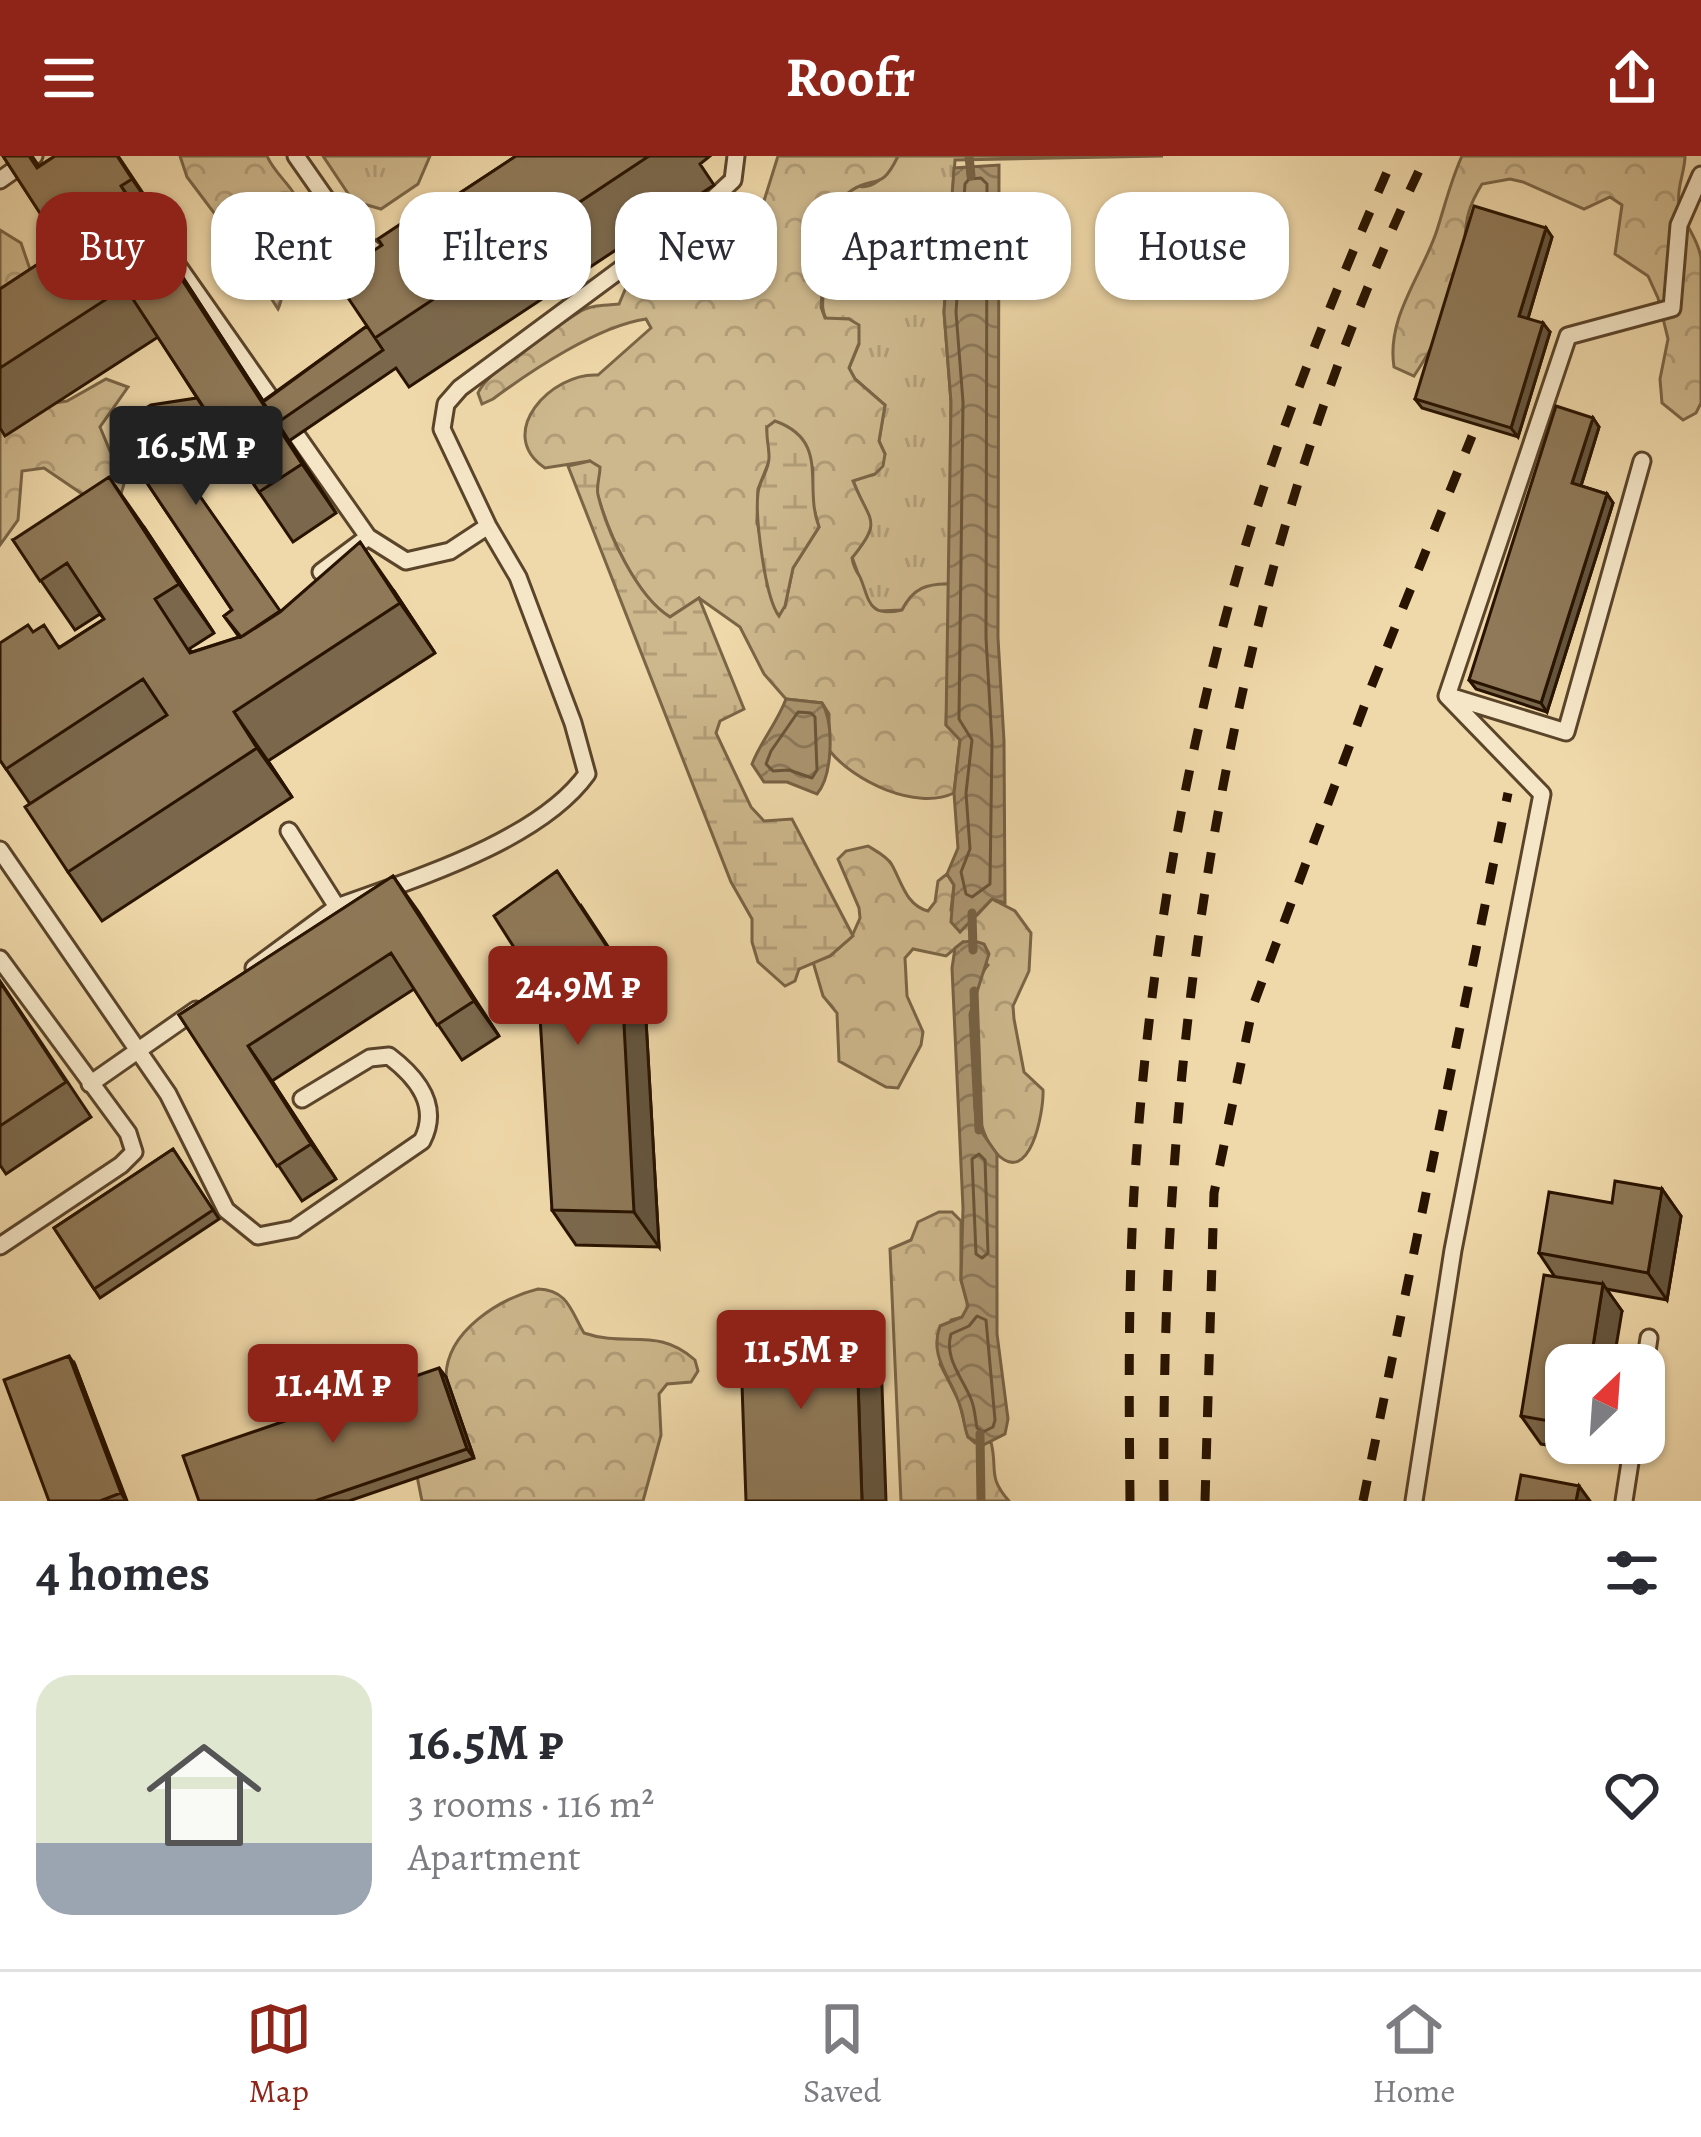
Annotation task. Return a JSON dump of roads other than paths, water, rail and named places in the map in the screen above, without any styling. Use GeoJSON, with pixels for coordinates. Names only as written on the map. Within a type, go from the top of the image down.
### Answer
{"type":"FeatureCollection","features":[{"type":"Feature","properties":{"kind":"lane"},"geometry":{"type":"LineString","coordinates":[[0,180],[34,156]]}},
{"type":"Feature","properties":{"kind":"lane"},"geometry":{"type":"LineString","coordinates":[[296,156],[347,229],[381,256],[399,253]]}},
{"type":"Feature","properties":{"kind":"lane"},"geometry":{"type":"LineString","coordinates":[[246,973],[337,907],[488,848],[571,797],[587,774],[573,723],[518,577],[442,429],[446,404],[460,388],[702,209],[733,180],[736,156]]}},
{"type":"Feature","properties":{"kind":"lane"},"geometry":{"type":"LineString","coordinates":[[1447,696],[1568,336],[1672,308],[1679,226],[1701,175]]}},
{"type":"Feature","properties":{"kind":"lane"},"geometry":{"type":"LineString","coordinates":[[187,279],[368,537],[406,561],[449,551],[488,526]]}},
{"type":"Feature","properties":{"kind":"lane"},"geometry":{"type":"LineString","coordinates":[[1447,696],[1566,732],[1642,460]]}},
{"type":"Feature","properties":{"kind":"lane"},"geometry":{"type":"LineString","coordinates":[[321,572],[368,537]]}},
{"type":"Feature","properties":{"kind":"lane"},"geometry":{"type":"LineString","coordinates":[[1414,1501],[1453,1250],[1542,794],[1447,696]]}},
{"type":"Feature","properties":{"kind":"lane"},"geometry":{"type":"LineString","coordinates":[[289,831],[337,907]]}},
{"type":"Feature","properties":{"kind":"lane"},"geometry":{"type":"LineString","coordinates":[[0,850],[168,1094],[226,1210],[257,1236],[294,1229],[422,1142],[430,1125],[429,1103],[404,1067],[389,1056],[370,1058],[302,1100]]}},
{"type":"Feature","properties":{"kind":"lane"},"geometry":{"type":"LineString","coordinates":[[0,959],[128,1133],[134,1152],[0,1246]]}},
{"type":"Feature","properties":{"kind":"lane"},"geometry":{"type":"LineString","coordinates":[[90,1084],[210,1000]]}},
{"type":"Feature","properties":{"kind":"lane"},"geometry":{"type":"LineString","coordinates":[[1648,1344],[1649,1338]]}},
{"type":"Feature","properties":{"kind":"lane"},"geometry":{"type":"LineString","coordinates":[[1624,1501],[1630,1464]]}},
{"type":"Feature","properties":{"kind":"water"},"geometry":{"type":"Polygon","coordinates":[[[999,165],[999,192],[952,192],[954,168],[999,165]]]}},
{"type":"Feature","properties":{"kind":"water"},"geometry":{"type":"Polygon","coordinates":[[[945,300],[999,300],[998,638],[1005,903],[992,899],[960,932],[951,922],[954,885],[947,874],[958,848],[954,793],[960,740],[946,725],[951,402],[945,300]]]}},
{"type":"Feature","properties":{"kind":"water"},"geometry":{"type":"Polygon","coordinates":[[[786,699],[822,703],[826,712],[829,762],[817,794],[787,782],[764,782],[752,764],[786,699]]]}},
{"type":"Feature","properties":{"kind":"water"},"geometry":{"type":"Polygon","coordinates":[[[974,941],[984,944],[989,954],[970,1014],[975,1110],[981,1131],[997,1154],[997,1334],[1008,1419],[1005,1434],[983,1445],[968,1437],[937,1348],[940,1326],[962,1317],[968,1306],[961,1280],[963,1208],[952,968],[955,948],[974,941]]]}},
{"type":"Feature","properties":{"kind":"waterway"},"geometry":{"type":"LineString","coordinates":[[969,156],[971,176]]}},
{"type":"Feature","properties":{"kind":"waterway"},"geometry":{"type":"LineString","coordinates":[[972,913],[973,950]]}},
{"type":"Feature","properties":{"kind":"waterway"},"geometry":{"type":"LineString","coordinates":[[974,991],[979,1130]]}},
{"type":"Feature","properties":{"kind":"waterway"},"geometry":{"type":"LineString","coordinates":[[980,1434],[981,1501]]}},
{"type":"Feature","properties":{"kind":"railway"},"geometry":{"type":"LineString","coordinates":[[1130,1501],[1131,1269],[1140,1111],[1159,947],[1186,785],[1223,626],[1277,447],[1394,156]]}},
{"type":"Feature","properties":{"kind":"railway"},"geometry":{"type":"LineString","coordinates":[[1164,1501],[1175,1156],[1192,984],[1218,813],[1254,644],[1300,478],[1357,315],[1426,156]]}},
{"type":"Feature","properties":{"kind":"railway"},"geometry":{"type":"LineString","coordinates":[[1205,1501],[1214,1193],[1253,1006],[1372,685],[1472,436]]}},
{"type":"Feature","properties":{"kind":"railway"},"geometry":{"type":"LineString","coordinates":[[1363,1501],[1508,793]]}}]}
